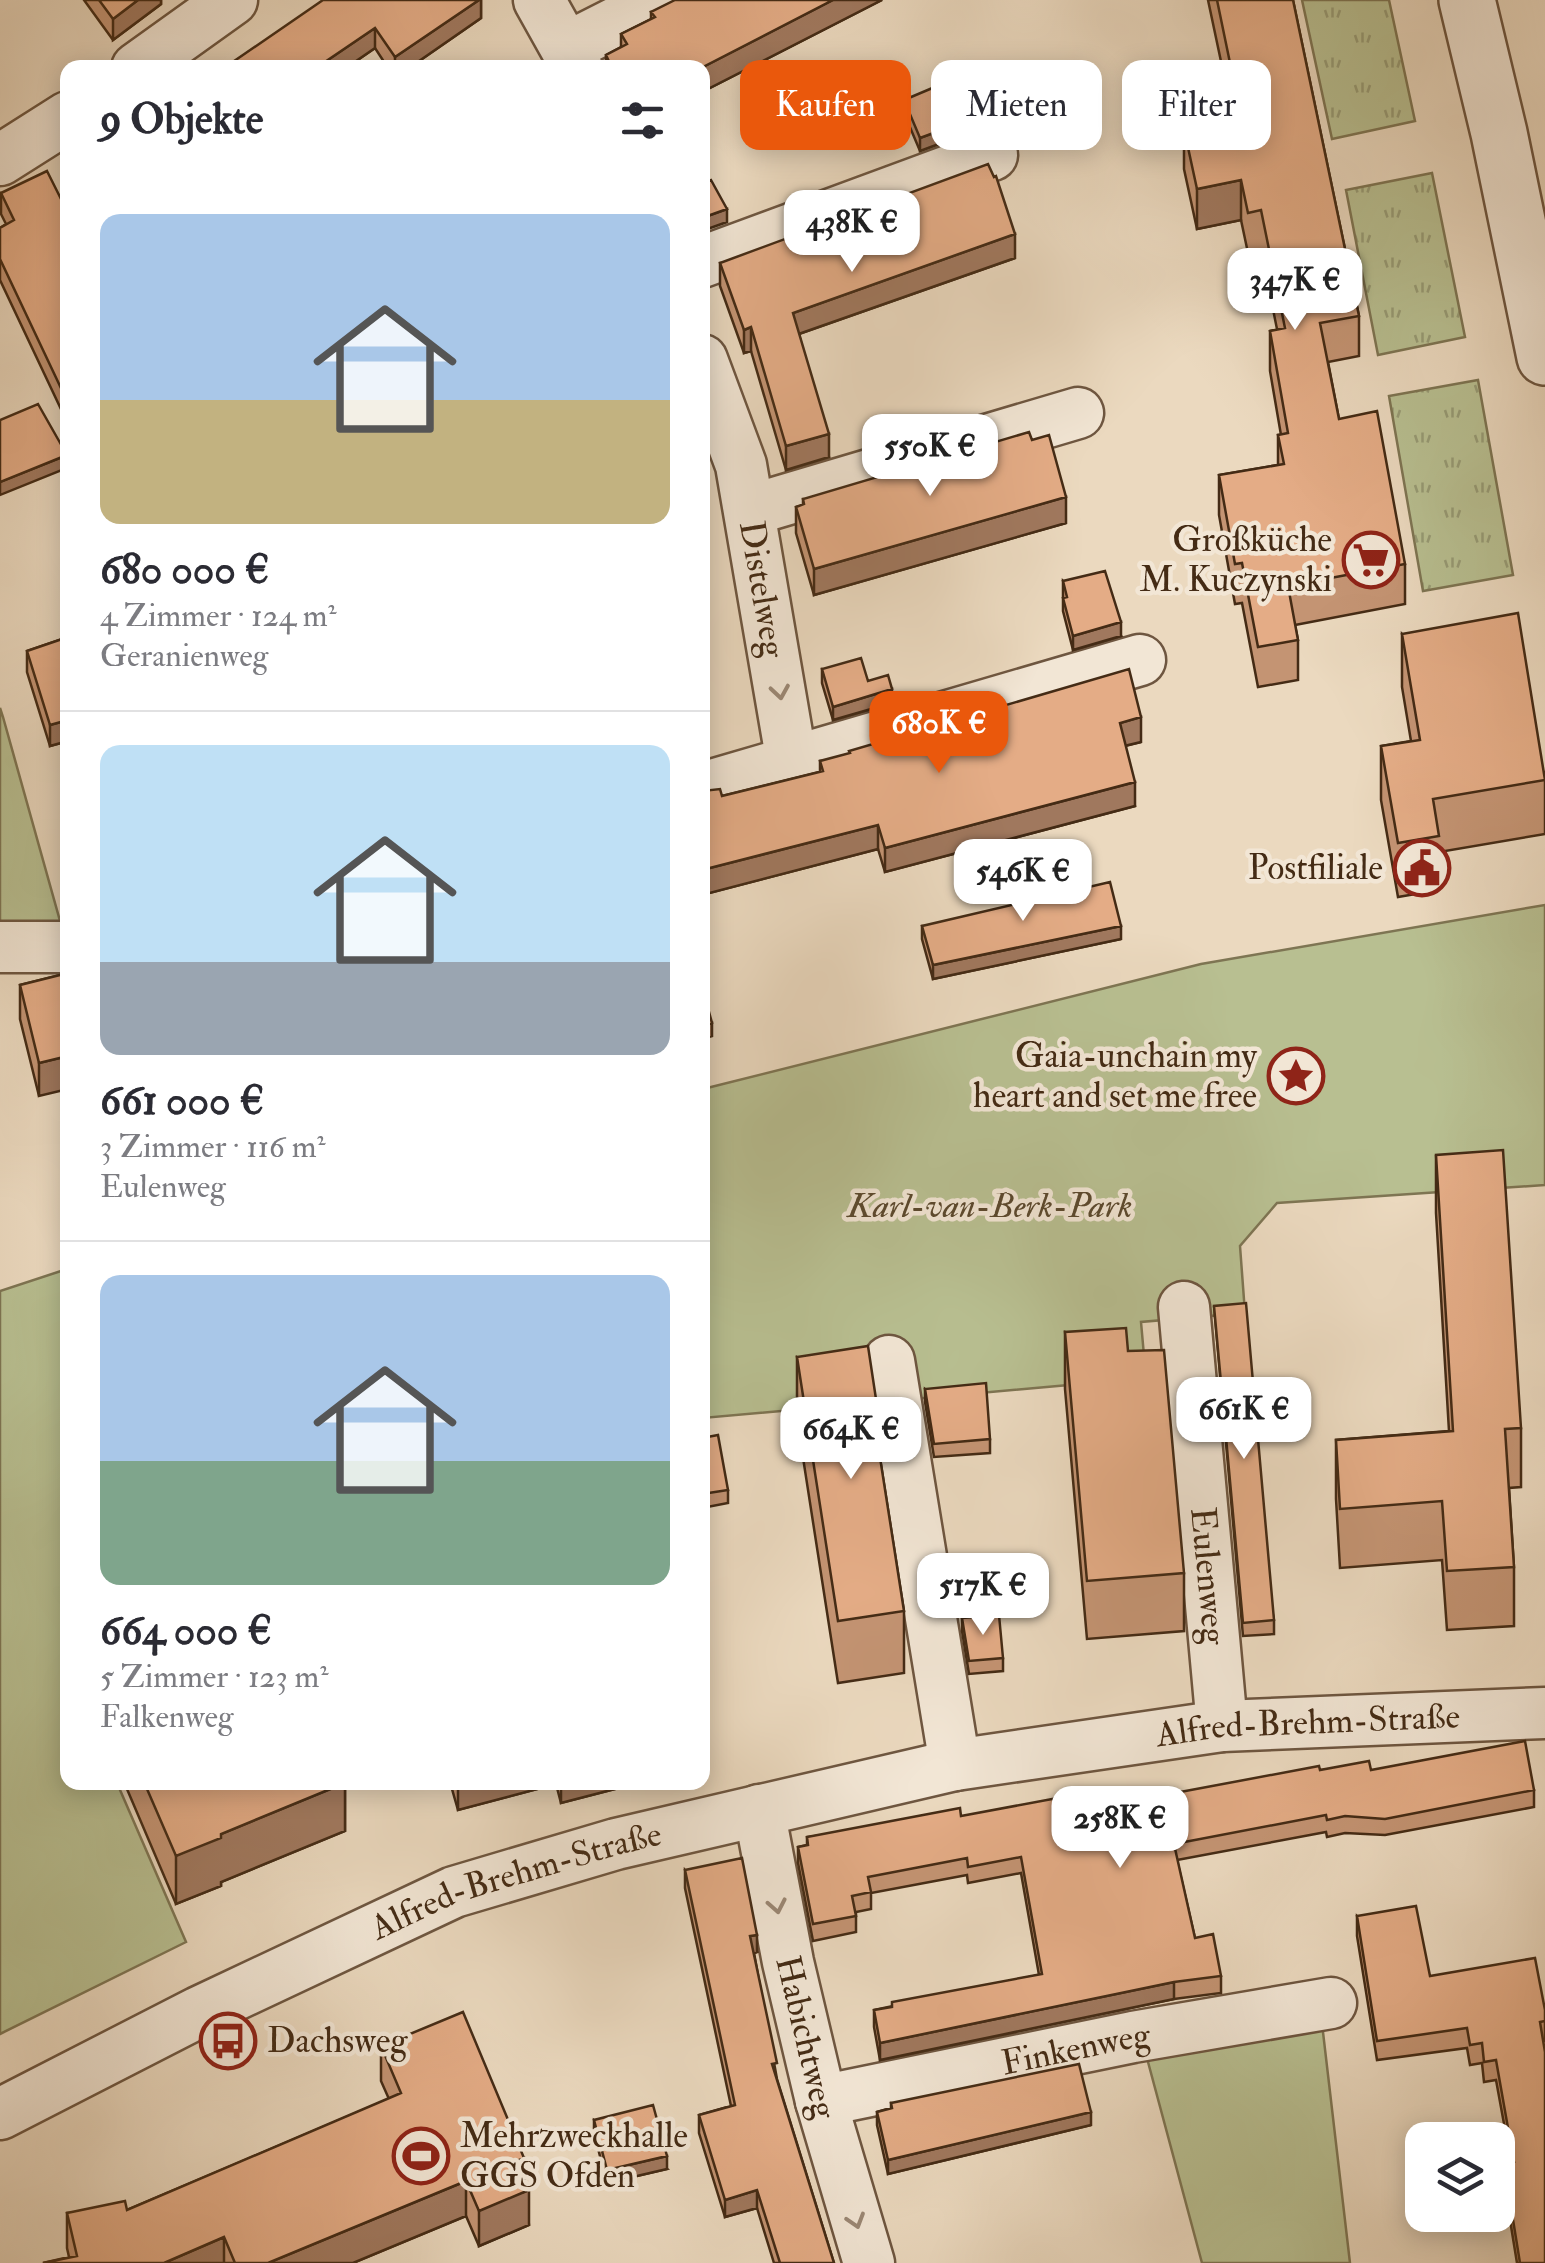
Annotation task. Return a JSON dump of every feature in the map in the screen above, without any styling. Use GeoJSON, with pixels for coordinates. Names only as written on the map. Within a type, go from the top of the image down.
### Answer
{"type":"FeatureCollection","features":[{"type":"Feature","properties":{"kind":"street"},"geometry":{"type":"LineString","coordinates":[[148,60],[232,0]]}},
{"type":"Feature","properties":{"kind":"street"},"geometry":{"type":"LineString","coordinates":[[539,0],[572,57],[661,0]]}},
{"type":"Feature","properties":{"kind":"street"},"geometry":{"type":"LineString","coordinates":[[1467,0],[1545,357]]}},
{"type":"Feature","properties":{"kind":"street"},"geometry":{"type":"LineString","coordinates":[[0,160],[60,135]]}},
{"type":"Feature","properties":{"kind":"street"},"geometry":{"type":"LineString","coordinates":[[710,259],[992,155]]}},
{"type":"Feature","properties":{"kind":"street","name":"Distelweg"},"geometry":{"type":"LineString","coordinates":[[710,394],[792,763]]}},
{"type":"Feature","properties":{"kind":"street"},"geometry":{"type":"LineString","coordinates":[[731,485],[1078,413]]}},
{"type":"Feature","properties":{"kind":"street"},"geometry":{"type":"LineString","coordinates":[[710,786],[1140,660]]}},
{"type":"Feature","properties":{"kind":"street"},"geometry":{"type":"LineString","coordinates":[[0,947],[60,947]]}},
{"type":"Feature","properties":{"kind":"street","name":"Eulenweg"},"geometry":{"type":"LineString","coordinates":[[1184,1307],[1222,1726]]}},
{"type":"Feature","properties":{"kind":"street"},"geometry":{"type":"LineString","coordinates":[[889,1361],[955,1765]]}},
{"type":"Feature","properties":{"kind":"street","name":"Alfred-Brehm-Straße"},"geometry":{"type":"LineString","coordinates":[[0,2114],[198,2012],[454,1892],[616,1844],[702,1802],[759,1810],[955,1765],[1222,1726],[1545,1713]]}},
{"type":"Feature","properties":{"kind":"street","name":"Habichtweg"},"geometry":{"type":"LineString","coordinates":[[759,1810],[788,1962],[821,2101],[869,2263]]}},
{"type":"Feature","properties":{"kind":"street","name":"Finkenweg"},"geometry":{"type":"LineString","coordinates":[[821,2101],[1133,2037],[1331,2003]]}},
{"type":"Feature","properties":{"kind":"green space"},"geometry":{"type":"Polygon","coordinates":[[[1302,0],[1389,0],[1415,121],[1332,139],[1302,0]]]}},
{"type":"Feature","properties":{"kind":"green space"},"geometry":{"type":"Polygon","coordinates":[[[1432,173],[1465,337],[1378,355],[1346,190],[1432,173]]]}},
{"type":"Feature","properties":{"kind":"green space"},"geometry":{"type":"Polygon","coordinates":[[[1478,380],[1513,575],[1423,591],[1389,396],[1478,380]]]}},
{"type":"Feature","properties":{"kind":"green space"},"geometry":{"type":"Polygon","coordinates":[[[0,708],[60,921],[60,946],[0,945],[0,708]]]}},
{"type":"Feature","properties":{"kind":"green space","name":"Karl-van-Berk-Park"},"geometry":{"type":"Polygon","coordinates":[[[1545,905],[1545,1185],[1277,1203],[1240,1246],[1245,1313],[1141,1322],[1146,1378],[710,1417],[710,1087],[1201,964],[1545,905]]]}},
{"type":"Feature","properties":{"kind":"green space"},"geometry":{"type":"Polygon","coordinates":[[[60,1271],[60,1790],[120,1790],[186,1942],[0,2034],[0,1291],[60,1271]]]}},
{"type":"Feature","properties":{"kind":"green space"},"geometry":{"type":"Polygon","coordinates":[[[1321,2015],[1350,2263],[1202,2263],[1144,2047],[1321,2015]]]}},
{"type":"Feature","properties":{"kind":"building"},"geometry":{"type":"Polygon","coordinates":[[[99,0],[138,0],[113,19],[99,0]]]}},
{"type":"Feature","properties":{"kind":"building"},"geometry":{"type":"Polygon","coordinates":[[[323,0],[479,0],[395,57],[375,28],[328,60],[236,60],[323,0]]]}},
{"type":"Feature","properties":{"kind":"building"},"geometry":{"type":"Polygon","coordinates":[[[675,0],[833,0],[710,63],[710,60],[608,60],[606,55],[627,44],[621,34],[655,17],[651,12],[675,0]]]}},
{"type":"Feature","properties":{"kind":"building"},"geometry":{"type":"Polygon","coordinates":[[[1217,0],[1293,0],[1359,316],[1320,323],[1339,419],[1377,411],[1405,564],[1288,586],[1298,640],[1258,647],[1242,563],[1235,564],[1219,475],[1284,464],[1278,435],[1288,433],[1270,331],[1285,328],[1261,210],[1248,213],[1241,180],[1197,189],[1189,150],[1271,150],[1271,60],[1229,60],[1217,0]]]}},
{"type":"Feature","properties":{"kind":"building"},"geometry":{"type":"Polygon","coordinates":[[[931,89],[931,134],[920,138],[911,117],[911,97],[931,89]]]}},
{"type":"Feature","properties":{"kind":"building"},"geometry":{"type":"Polygon","coordinates":[[[988,164],[996,176],[1015,234],[793,313],[829,434],[786,446],[751,327],[744,330],[720,263],[988,164]]]}},
{"type":"Feature","properties":{"kind":"building"},"geometry":{"type":"Polygon","coordinates":[[[47,171],[60,197],[60,386],[0,259],[0,228],[14,220],[1,193],[47,171]]]}},
{"type":"Feature","properties":{"kind":"building"},"geometry":{"type":"Polygon","coordinates":[[[710,180],[727,209],[710,215],[710,180]]]}},
{"type":"Feature","properties":{"kind":"building"},"geometry":{"type":"Polygon","coordinates":[[[38,404],[60,443],[60,458],[0,482],[0,420],[38,404]]]}},
{"type":"Feature","properties":{"kind":"building"},"geometry":{"type":"Polygon","coordinates":[[[1029,432],[1032,440],[1049,435],[1066,497],[814,569],[796,507],[804,504],[803,499],[1029,432]]]}},
{"type":"Feature","properties":{"kind":"building"},"geometry":{"type":"Polygon","coordinates":[[[1105,571],[1121,622],[1073,636],[1063,598],[1067,597],[1063,581],[1105,571]]]}},
{"type":"Feature","properties":{"kind":"building"},"geometry":{"type":"Polygon","coordinates":[[[1518,613],[1545,780],[1433,799],[1439,836],[1398,843],[1381,746],[1420,740],[1402,634],[1518,613]]]}},
{"type":"Feature","properties":{"kind":"building"},"geometry":{"type":"Polygon","coordinates":[[[60,640],[60,722],[50,725],[27,651],[60,640]]]}},
{"type":"Feature","properties":{"kind":"building"},"geometry":{"type":"Polygon","coordinates":[[[861,658],[868,681],[888,675],[892,689],[833,707],[822,669],[861,658]]]}},
{"type":"Feature","properties":{"kind":"building"},"geometry":{"type":"Polygon","coordinates":[[[1129,669],[1141,717],[1120,723],[1135,782],[885,848],[878,825],[710,868],[710,790],[720,789],[722,796],[823,771],[820,761],[1129,669]]]}},
{"type":"Feature","properties":{"kind":"building"},"geometry":{"type":"Polygon","coordinates":[[[1110,882],[1121,926],[933,965],[922,926],[1110,882]]]}},
{"type":"Feature","properties":{"kind":"building"},"geometry":{"type":"Polygon","coordinates":[[[60,975],[60,1058],[39,1063],[20,985],[60,975]]]}},
{"type":"Feature","properties":{"kind":"building"},"geometry":{"type":"Polygon","coordinates":[[[1503,1150],[1521,1428],[1505,1429],[1514,1567],[1447,1571],[1442,1501],[1340,1509],[1336,1440],[1453,1431],[1436,1155],[1503,1150]]]}},
{"type":"Feature","properties":{"kind":"building"},"geometry":{"type":"Polygon","coordinates":[[[1246,1303],[1274,1620],[1243,1623],[1214,1306],[1246,1303]]]}},
{"type":"Feature","properties":{"kind":"building"},"geometry":{"type":"Polygon","coordinates":[[[1126,1328],[1128,1351],[1164,1350],[1184,1573],[1087,1581],[1065,1332],[1126,1328]]]}},
{"type":"Feature","properties":{"kind":"building"},"geometry":{"type":"Polygon","coordinates":[[[868,1346],[876,1399],[871,1400],[904,1611],[838,1621],[797,1357],[868,1346]]]}},
{"type":"Feature","properties":{"kind":"building"},"geometry":{"type":"Polygon","coordinates":[[[986,1383],[990,1439],[934,1444],[925,1389],[986,1383]]]}},
{"type":"Feature","properties":{"kind":"building"},"geometry":{"type":"Polygon","coordinates":[[[718,1435],[728,1490],[710,1493],[710,1436],[718,1435]]]}},
{"type":"Feature","properties":{"kind":"building"},"geometry":{"type":"Polygon","coordinates":[[[999,1615],[1003,1658],[969,1661],[962,1618],[999,1615]]]}},
{"type":"Feature","properties":{"kind":"building"},"geometry":{"type":"Polygon","coordinates":[[[1525,1741],[1534,1790],[1385,1819],[1345,1816],[1327,1820],[1326,1815],[1174,1844],[1195,1938],[1213,1934],[1221,1976],[1174,1982],[880,2043],[874,2010],[892,2007],[892,2002],[1042,1974],[1021,1857],[968,1867],[967,1858],[868,1877],[871,1892],[852,1896],[856,1916],[813,1924],[798,1847],[808,1845],[807,1837],[960,1808],[961,1816],[1063,1797],[1064,1804],[1114,1794],[1116,1804],[1319,1766],[1320,1770],[1369,1761],[1371,1770],[1525,1741]]]}},
{"type":"Feature","properties":{"kind":"building"},"geometry":{"type":"Polygon","coordinates":[[[147,1790],[328,1790],[221,1834],[221,1838],[176,1856],[147,1790]]]}},
{"type":"Feature","properties":{"kind":"building"},"geometry":{"type":"Polygon","coordinates":[[[742,1858],[757,1935],[750,1936],[777,2063],[772,2064],[834,2263],[780,2263],[757,2190],[725,2200],[699,2115],[735,2105],[685,1870],[742,1858]]]}},
{"type":"Feature","properties":{"kind":"building"},"geometry":{"type":"Polygon","coordinates":[[[1416,1906],[1430,1976],[1535,1958],[1545,2010],[1545,2021],[1540,2022],[1545,2052],[1545,2263],[1520,2263],[1515,2232],[1515,2122],[1507,2122],[1496,2060],[1484,2062],[1482,2043],[1470,2045],[1467,2028],[1377,2041],[1357,1916],[1416,1906]]]}},
{"type":"Feature","properties":{"kind":"building"},"geometry":{"type":"Polygon","coordinates":[[[463,2012],[524,2158],[517,2161],[529,2190],[479,2211],[466,2181],[268,2263],[235,2263],[224,2237],[164,2263],[43,2263],[77,2256],[67,2213],[125,2201],[127,2210],[401,2093],[381,2046],[463,2012]]]}},
{"type":"Feature","properties":{"kind":"building"},"geometry":{"type":"Polygon","coordinates":[[[1079,2064],[1091,2112],[888,2160],[877,2112],[892,2108],[891,2103],[1079,2064]]]}},
{"type":"Feature","properties":{"kind":"building"},"geometry":{"type":"Polygon","coordinates":[[[653,2105],[667,2156],[607,2170],[594,2120],[653,2105]]]}},
{"type":"Feature","properties":{"kind":"place","name":"Großküche M. Kuczynski"},"geometry":{"type":"Point","coordinates":[1371,560]}},
{"type":"Feature","properties":{"kind":"place","name":"Postfiliale"},"geometry":{"type":"Point","coordinates":[1422,868]}},
{"type":"Feature","properties":{"kind":"place","name":"Gaia-unchain my heart and set me free"},"geometry":{"type":"Point","coordinates":[1296,1076]}},
{"type":"Feature","properties":{"kind":"place","name":"Dachsweg"},"geometry":{"type":"Point","coordinates":[228,2041]}},
{"type":"Feature","properties":{"kind":"place","name":"Mehrzweckhalle GGS Ofden"},"geometry":{"type":"Point","coordinates":[421,2156]}}]}
